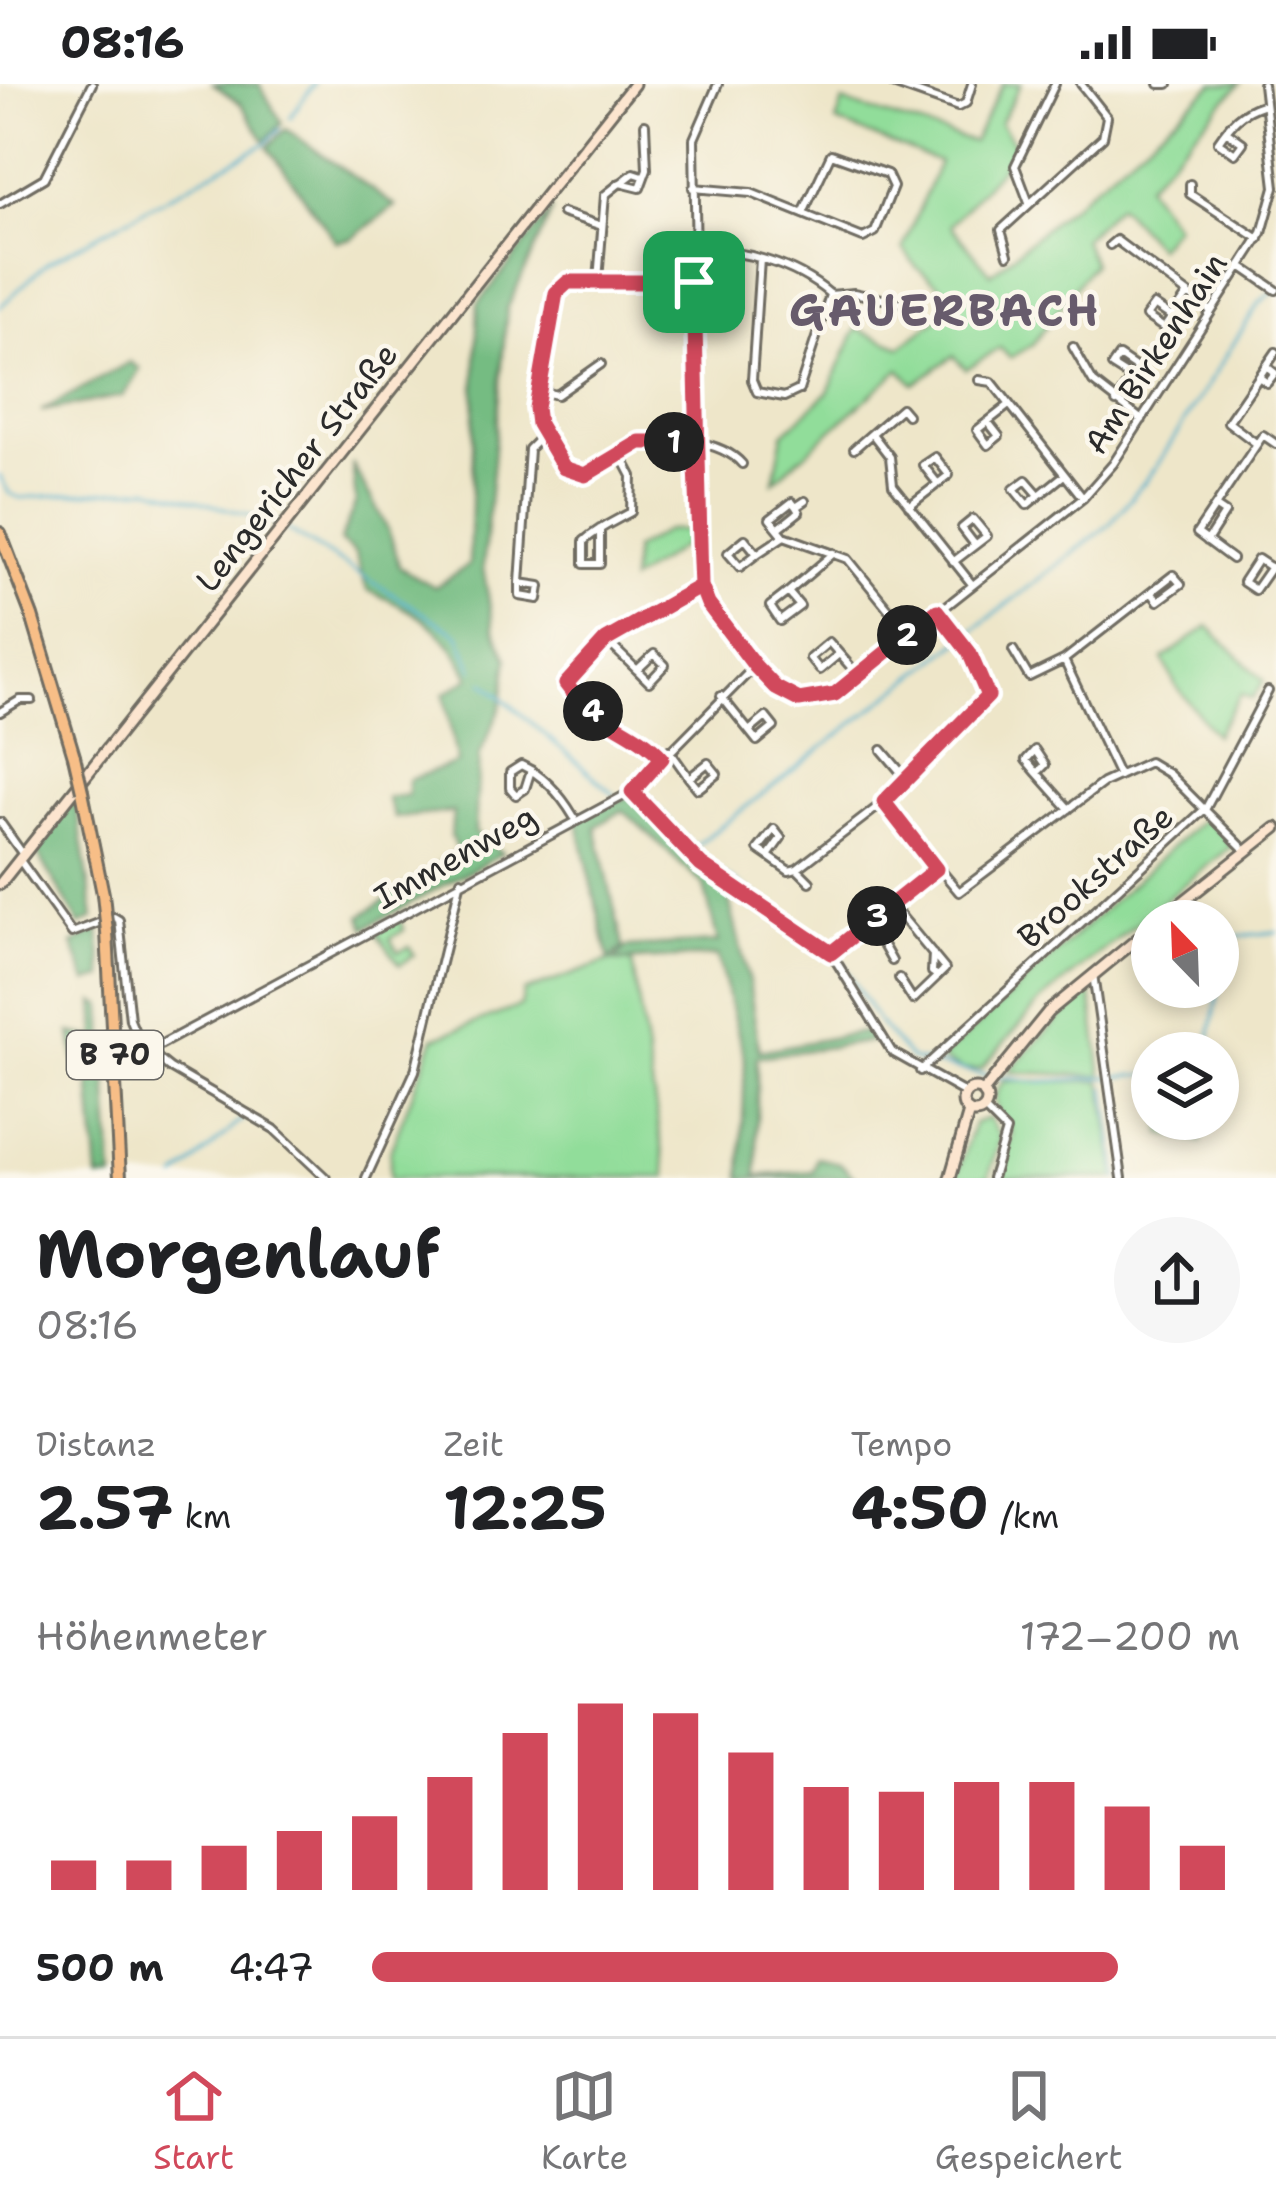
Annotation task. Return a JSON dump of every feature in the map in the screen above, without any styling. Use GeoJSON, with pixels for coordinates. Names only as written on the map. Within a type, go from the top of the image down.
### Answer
{"type":"FeatureCollection","features":[{"type":"Feature","properties":{"kind":"main road","name":"Lengericher Straße"},"geometry":{"type":"LineString","coordinates":[[0,884],[634,84]]}},
{"type":"Feature","properties":{"kind":"main road","name":"B 70"},"geometry":{"type":"LineString","coordinates":[[0,532],[38,633],[74,756],[103,894],[120,1178]]}},
{"type":"Feature","properties":{"kind":"main road"},"geometry":{"type":"LineString","coordinates":[[1186,900],[1276,828]]}},
{"type":"Feature","properties":{"kind":"main road"},"geometry":{"type":"LineString","coordinates":[[970,1112],[963,1104],[965,1094],[982,1091],[1048,1012],[1131,943]]}},
{"type":"Feature","properties":{"kind":"main road"},"geometry":{"type":"LineString","coordinates":[[970,1112],[984,1109],[982,1091]]}},
{"type":"Feature","properties":{"kind":"main road"},"geometry":{"type":"LineString","coordinates":[[950,1178],[970,1112]]}},
{"type":"Feature","properties":{"kind":"street"},"geometry":{"type":"LineString","coordinates":[[0,203],[44,178],[92,84]]}},
{"type":"Feature","properties":{"kind":"street","name":"Am Birkenhain"},"geometry":{"type":"LineString","coordinates":[[718,84],[697,122],[693,188],[701,586],[708,604],[755,666],[776,688],[799,700],[825,698],[1083,498],[1142,420],[1259,239],[1275,187],[1263,84]]}},
{"type":"Feature","properties":{"kind":"street"},"geometry":{"type":"LineString","coordinates":[[892,84],[958,106],[966,103],[972,84]]}},
{"type":"Feature","properties":{"kind":"street"},"geometry":{"type":"LineString","coordinates":[[1029,203],[1015,166],[1055,84]]}},
{"type":"Feature","properties":{"kind":"street"},"geometry":{"type":"LineString","coordinates":[[1008,255],[1001,230],[1103,137],[1107,117],[1081,84]]}},
{"type":"Feature","properties":{"kind":"street"},"geometry":{"type":"LineString","coordinates":[[1226,131],[1242,112],[1263,105]]}},
{"type":"Feature","properties":{"kind":"street"},"geometry":{"type":"LineString","coordinates":[[598,280],[605,195],[620,184],[640,188],[645,124]]}},
{"type":"Feature","properties":{"kind":"street"},"geometry":{"type":"LineString","coordinates":[[693,188],[736,189],[804,211],[863,238],[875,232],[893,187],[887,174],[831,154],[804,211]]}},
{"type":"Feature","properties":{"kind":"street"},"geometry":{"type":"LineString","coordinates":[[1190,184],[1190,194],[1259,239]]}},
{"type":"Feature","properties":{"kind":"street"},"geometry":{"type":"LineString","coordinates":[[562,213],[602,226]]}},
{"type":"Feature","properties":{"kind":"street"},"geometry":{"type":"LineString","coordinates":[[1110,245],[1116,240],[1211,311]]}},
{"type":"Feature","properties":{"kind":"street"},"geometry":{"type":"LineString","coordinates":[[694,251],[760,260],[809,277],[830,295],[854,292],[902,303]]}},
{"type":"Feature","properties":{"kind":"street"},"geometry":{"type":"LineString","coordinates":[[760,260],[752,380],[757,392],[784,397],[799,390],[830,295]]}},
{"type":"Feature","properties":{"kind":"street"},"geometry":{"type":"LineString","coordinates":[[1240,266],[1274,289]]}},
{"type":"Feature","properties":{"kind":"street"},"geometry":{"type":"LineString","coordinates":[[694,282],[568,282],[556,293],[539,392],[542,436],[564,468],[578,475],[640,442],[695,442],[732,451],[742,464]]}},
{"type":"Feature","properties":{"kind":"street"},"geometry":{"type":"LineString","coordinates":[[1172,317],[1188,294]]}},
{"type":"Feature","properties":{"kind":"street"},"geometry":{"type":"LineString","coordinates":[[1073,346],[1093,382],[1142,420]]}},
{"type":"Feature","properties":{"kind":"street"},"geometry":{"type":"LineString","coordinates":[[1257,444],[1228,422],[1276,352]]}},
{"type":"Feature","properties":{"kind":"street"},"geometry":{"type":"LineString","coordinates":[[539,392],[557,395],[601,364]]}},
{"type":"Feature","properties":{"kind":"street"},"geometry":{"type":"LineString","coordinates":[[1116,402],[1131,378]]}},
{"type":"Feature","properties":{"kind":"street"},"geometry":{"type":"LineString","coordinates":[[979,380],[992,382],[1083,498]]}},
{"type":"Feature","properties":{"kind":"street"},"geometry":{"type":"LineString","coordinates":[[988,422],[1009,405]]}},
{"type":"Feature","properties":{"kind":"street"},"geometry":{"type":"LineString","coordinates":[[854,449],[902,408],[907,416]]}},
{"type":"Feature","properties":{"kind":"street"},"geometry":{"type":"LineString","coordinates":[[873,435],[890,458],[893,484],[971,583]]}},
{"type":"Feature","properties":{"kind":"street"},"geometry":{"type":"LineString","coordinates":[[1232,559],[1197,533],[1263,435],[1276,444]]}},
{"type":"Feature","properties":{"kind":"street"},"geometry":{"type":"LineString","coordinates":[[520,583],[529,448],[542,436]]}},
{"type":"Feature","properties":{"kind":"street"},"geometry":{"type":"LineString","coordinates":[[600,529],[600,564],[584,564],[584,541],[600,529],[631,512],[632,476],[621,454]]}},
{"type":"Feature","properties":{"kind":"street"},"geometry":{"type":"LineString","coordinates":[[909,506],[950,475],[934,457],[923,465],[938,484]]}},
{"type":"Feature","properties":{"kind":"street"},"geometry":{"type":"LineString","coordinates":[[1039,495],[1064,475]]}},
{"type":"Feature","properties":{"kind":"street"},"geometry":{"type":"LineString","coordinates":[[805,502],[796,507],[792,502],[770,519],[781,532],[848,559],[908,633]]}},
{"type":"Feature","properties":{"kind":"street"},"geometry":{"type":"LineString","coordinates":[[757,554],[745,539],[728,553],[740,567],[757,554],[781,532]]}},
{"type":"Feature","properties":{"kind":"street"},"geometry":{"type":"LineString","coordinates":[[953,562],[975,545]]}},
{"type":"Feature","properties":{"kind":"street"},"geometry":{"type":"LineString","coordinates":[[788,592],[800,606],[780,621],[770,606],[834,553]]}},
{"type":"Feature","properties":{"kind":"street"},"geometry":{"type":"LineString","coordinates":[[1258,559],[1273,569],[1255,590],[1244,582],[1258,559]]}},
{"type":"Feature","properties":{"kind":"street"},"geometry":{"type":"LineString","coordinates":[[1013,650],[1029,676],[1064,660],[1151,592],[1173,575],[1180,584],[1158,601],[1151,592]]}},
{"type":"Feature","properties":{"kind":"street"},"geometry":{"type":"LineString","coordinates":[[662,758],[638,737],[618,730],[566,684],[606,640],[701,586]]}},
{"type":"Feature","properties":{"kind":"street"},"geometry":{"type":"LineString","coordinates":[[768,856],[790,871],[796,868],[884,802],[988,696],[959,639],[937,611]]}},
{"type":"Feature","properties":{"kind":"street"},"geometry":{"type":"LineString","coordinates":[[606,640],[649,682],[665,665],[653,654],[637,670]]}},
{"type":"Feature","properties":{"kind":"street"},"geometry":{"type":"LineString","coordinates":[[839,654],[820,670],[810,658],[829,642],[857,674]]}},
{"type":"Feature","properties":{"kind":"street"},"geometry":{"type":"LineString","coordinates":[[1064,660],[1119,776]]}},
{"type":"Feature","properties":{"kind":"street","name":"Immenweg"},"geometry":{"type":"LineString","coordinates":[[147,1052],[575,818],[632,792],[755,666]]}},
{"type":"Feature","properties":{"kind":"street","name":"Brookstraße"},"geometry":{"type":"LineString","coordinates":[[921,1070],[1206,808],[1268,691]]}},
{"type":"Feature","properties":{"kind":"street"},"geometry":{"type":"LineString","coordinates":[[721,696],[749,730]]}},
{"type":"Feature","properties":{"kind":"street"},"geometry":{"type":"LineString","coordinates":[[0,712],[20,700],[32,700]]}},
{"type":"Feature","properties":{"kind":"street"},"geometry":{"type":"LineString","coordinates":[[669,750],[689,778],[698,789],[717,774],[708,763],[689,778]]}},
{"type":"Feature","properties":{"kind":"street"},"geometry":{"type":"LineString","coordinates":[[882,751],[904,777]]}},
{"type":"Feature","properties":{"kind":"street"},"geometry":{"type":"LineString","coordinates":[[884,802],[953,890],[966,889],[1119,776],[1155,761],[1247,852]]}},
{"type":"Feature","properties":{"kind":"street"},"geometry":{"type":"LineString","coordinates":[[531,770],[525,789],[516,796],[510,788],[510,772],[521,765],[531,770],[562,796],[575,818]]}},
{"type":"Feature","properties":{"kind":"street"},"geometry":{"type":"LineString","coordinates":[[1037,773],[1069,809]]}},
{"type":"Feature","properties":{"kind":"street"},"geometry":{"type":"LineString","coordinates":[[632,792],[701,865],[833,950],[882,1039],[921,1070],[965,1094]]}},
{"type":"Feature","properties":{"kind":"street"},"geometry":{"type":"LineString","coordinates":[[0,822],[72,933],[114,917],[119,920],[130,1020],[147,1052],[274,1129],[326,1178]]}},
{"type":"Feature","properties":{"kind":"street"},"geometry":{"type":"LineString","coordinates":[[796,868],[810,882]]}},
{"type":"Feature","properties":{"kind":"street"},"geometry":{"type":"LineString","coordinates":[[833,950],[936,869]]}},
{"type":"Feature","properties":{"kind":"street"},"geometry":{"type":"LineString","coordinates":[[365,1178],[415,1071],[461,880]]}},
{"type":"Feature","properties":{"kind":"street"},"geometry":{"type":"LineString","coordinates":[[892,905],[945,969],[914,1000],[899,978]]}},
{"type":"Feature","properties":{"kind":"street"},"geometry":{"type":"LineString","coordinates":[[870,922],[892,962]]}},
{"type":"Feature","properties":{"kind":"street"},"geometry":{"type":"LineString","coordinates":[[1093,973],[1122,1178]]}},
{"type":"Feature","properties":{"kind":"street"},"geometry":{"type":"LineString","coordinates":[[984,1109],[1006,1130],[992,1178]]}},
{"type":"Feature","properties":{"kind":"green space"},"geometry":{"type":"Polygon","coordinates":[[[213,84],[259,84],[282,123],[265,141],[241,104],[213,84]]]}},
{"type":"Feature","properties":{"kind":"green space"},"geometry":{"type":"Polygon","coordinates":[[[1003,84],[1021,84],[1000,123],[1018,149],[950,225],[991,274],[1214,84],[1240,84],[1146,185],[1175,226],[1157,247],[1118,205],[1083,239],[1093,263],[1032,345],[1010,358],[1000,348],[966,369],[953,356],[914,384],[900,369],[774,481],[783,434],[828,392],[856,329],[901,347],[945,312],[949,293],[916,267],[903,248],[939,162],[836,122],[843,102],[973,142],[1003,84]]]}},
{"type":"Feature","properties":{"kind":"green space"},"geometry":{"type":"Polygon","coordinates":[[[286,129],[395,206],[353,238],[336,241],[268,147],[286,129]]]}},
{"type":"Feature","properties":{"kind":"green space"},"geometry":{"type":"Polygon","coordinates":[[[553,209],[507,309],[483,568],[494,629],[508,659],[501,707],[479,756],[475,832],[502,853],[365,928],[361,916],[457,851],[451,836],[453,812],[394,818],[387,798],[408,795],[408,780],[457,763],[444,694],[470,678],[440,633],[367,590],[355,553],[340,541],[356,502],[352,463],[386,526],[399,567],[435,587],[469,565],[478,304],[553,209]]]}},
{"type":"Feature","properties":{"kind":"green space"},"geometry":{"type":"Polygon","coordinates":[[[130,362],[140,369],[123,396],[41,411],[130,362]]]}},
{"type":"Feature","properties":{"kind":"green space"},"geometry":{"type":"Polygon","coordinates":[[[667,530],[689,530],[689,542],[630,581],[634,549],[667,530]]]}},
{"type":"Feature","properties":{"kind":"green space"},"geometry":{"type":"Polygon","coordinates":[[[1208,626],[1264,681],[1252,699],[1241,694],[1215,735],[1176,686],[1163,659],[1208,626]]]}},
{"type":"Feature","properties":{"kind":"green space"},"geometry":{"type":"Polygon","coordinates":[[[75,795],[94,918],[80,925],[35,849],[75,795]]]}},
{"type":"Feature","properties":{"kind":"green space"},"geometry":{"type":"Polygon","coordinates":[[[630,796],[699,868],[726,888],[749,982],[759,1051],[869,1031],[874,1041],[757,1057],[757,1176],[813,1171],[817,1158],[840,1163],[855,1178],[741,1178],[745,1059],[717,956],[614,961],[627,947],[718,942],[704,886],[623,810],[596,827],[623,947],[609,961],[577,818],[630,796]]]}},
{"type":"Feature","properties":{"kind":"green space"},"geometry":{"type":"Polygon","coordinates":[[[1207,815],[1232,846],[1165,900],[1131,900],[1131,928],[1042,1000],[981,1069],[964,1070],[941,1059],[1207,815]]]}},
{"type":"Feature","properties":{"kind":"green space"},"geometry":{"type":"Polygon","coordinates":[[[399,918],[404,930],[390,939],[398,952],[409,947],[414,955],[400,965],[376,932],[399,918]]]}},
{"type":"Feature","properties":{"kind":"green space"},"geometry":{"type":"Polygon","coordinates":[[[99,930],[104,978],[87,982],[73,944],[99,930]]]}},
{"type":"Feature","properties":{"kind":"green space"},"geometry":{"type":"Polygon","coordinates":[[[609,961],[632,962],[667,1177],[390,1178],[390,1151],[434,1038],[521,1006],[524,992],[609,961]]]}},
{"type":"Feature","properties":{"kind":"green space"},"geometry":{"type":"Polygon","coordinates":[[[1090,987],[1102,1076],[1008,1072],[1090,987]]]}},
{"type":"Feature","properties":{"kind":"green space"},"geometry":{"type":"Polygon","coordinates":[[[95,1002],[103,1005],[113,1178],[98,1178],[89,1066],[76,1063],[71,1033],[97,1039],[95,1002]]]}},
{"type":"Feature","properties":{"kind":"green space"},"geometry":{"type":"Polygon","coordinates":[[[1004,1081],[1102,1081],[1117,1178],[997,1178],[1013,1134],[995,1101],[1004,1081]]]}},
{"type":"Feature","properties":{"kind":"green space"},"geometry":{"type":"Polygon","coordinates":[[[988,1118],[1001,1138],[988,1178],[956,1178],[974,1123],[988,1118]]]}},
{"type":"Feature","properties":{"kind":"waterway"},"geometry":{"type":"LineString","coordinates":[[290,118],[314,84]]}},
{"type":"Feature","properties":{"kind":"waterway"},"geometry":{"type":"LineString","coordinates":[[0,307],[47,263],[266,143],[280,129]]}},
{"type":"Feature","properties":{"kind":"waterway"},"geometry":{"type":"LineString","coordinates":[[693,848],[1109,525],[1154,470],[1259,303],[1274,291]]}},
{"type":"Feature","properties":{"kind":"waterway"},"geometry":{"type":"LineString","coordinates":[[0,476],[9,493],[20,498],[150,488],[275,522],[459,635],[473,670]]}},
{"type":"Feature","properties":{"kind":"waterway"},"geometry":{"type":"LineString","coordinates":[[484,682],[614,794]]}},
{"type":"Feature","properties":{"kind":"waterway"},"geometry":{"type":"LineString","coordinates":[[642,792],[708,864],[832,947],[879,1023],[911,1059],[989,1076]]}},
{"type":"Feature","properties":{"kind":"waterway"},"geometry":{"type":"LineString","coordinates":[[1211,1032],[1229,937],[1276,932]]}},
{"type":"Feature","properties":{"kind":"waterway"},"geometry":{"type":"LineString","coordinates":[[998,1077],[1036,1082],[1131,1075]]}},
{"type":"Feature","properties":{"kind":"waterway"},"geometry":{"type":"LineString","coordinates":[[1106,1088],[1118,1178]]}},
{"type":"Feature","properties":{"kind":"waterway"},"geometry":{"type":"LineString","coordinates":[[177,1178],[243,1119]]}},
{"type":"Feature","properties":{"kind":"district","name":"GAUERBACH"},"geometry":{"type":"Point","coordinates":[945,310]}},
{"type":"Feature","properties":{"kind":"route"},"geometry":{"type":"LineString","coordinates":[[694,282],[568,282],[556,293],[536,408],[542,436],[564,468],[585,475],[640,442],[695,442],[697,539],[701,586],[708,604],[776,688],[799,700],[835,694],[937,611],[969,652],[988,696],[884,802],[936,869],[831,953],[701,865],[632,792],[662,758],[650,744],[618,730],[588,707],[566,684],[606,640],[701,586],[694,282]]}}]}
